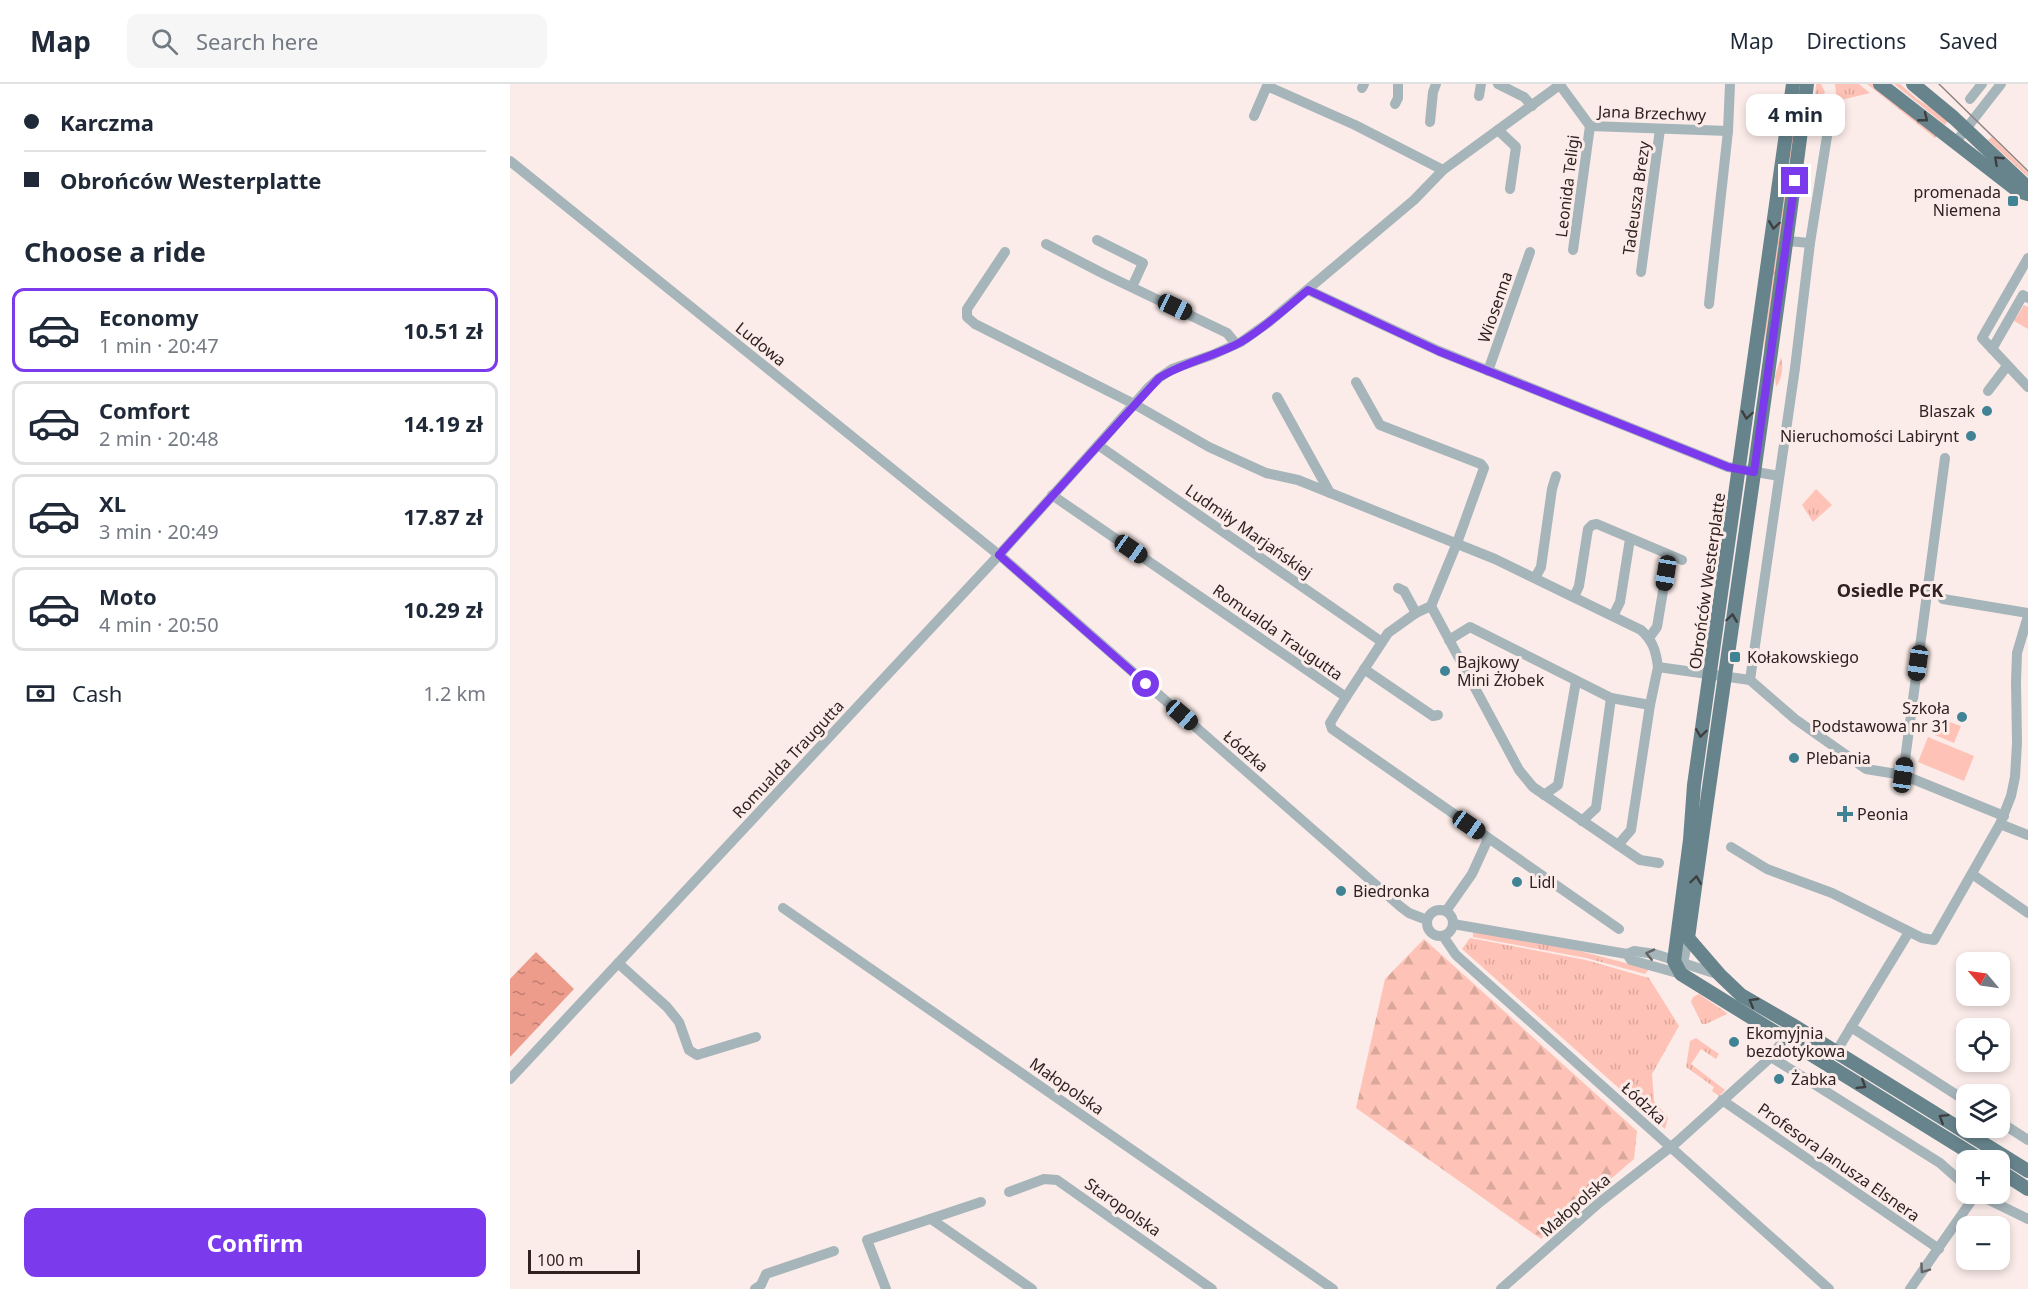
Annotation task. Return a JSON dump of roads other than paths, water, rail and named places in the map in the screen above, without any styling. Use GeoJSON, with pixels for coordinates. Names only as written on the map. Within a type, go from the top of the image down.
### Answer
{"type":"FeatureCollection","features":[{"type":"Feature","properties":{"kind":"main road","name":"Obrońców Westerplatte"},"geometry":{"type":"LineString","coordinates":[[1688,938],[1717,675],[1747,471],[1793,84]]}},
{"type":"Feature","properties":{"kind":"main road","name":"Obrońców Westerplatte"},"geometry":{"type":"LineString","coordinates":[[1747,471],[1788,241],[1807,84]]}},
{"type":"Feature","properties":{"kind":"main road"},"geometry":{"type":"LineString","coordinates":[[1880,84],[2018,191],[2027,193]]}},
{"type":"Feature","properties":{"kind":"main road"},"geometry":{"type":"LineString","coordinates":[[1913,84],[1966,129],[2024,184],[2027,193]]}},
{"type":"Feature","properties":{"kind":"main road","name":"Obrońców Westerplatte"},"geometry":{"type":"LineString","coordinates":[[1679,966],[1694,785],[1717,675]]}},
{"type":"Feature","properties":{"kind":"main road"},"geometry":{"type":"LineString","coordinates":[[1688,938],[1741,995],[2028,1171]]}},
{"type":"Feature","properties":{"kind":"main road"},"geometry":{"type":"LineString","coordinates":[[1679,966],[1705,988],[1965,1150]]}},
{"type":"Feature","properties":{"kind":"main road"},"geometry":{"type":"LineString","coordinates":[[2010,1177],[2028,1189]]}},
{"type":"Feature","properties":{"kind":"street"},"geometry":{"type":"LineString","coordinates":[[1395,104],[1398,98],[1398,84]]}},
{"type":"Feature","properties":{"kind":"street"},"geometry":{"type":"LineString","coordinates":[[1430,122],[1436,84]]}},
{"type":"Feature","properties":{"kind":"street"},"geometry":{"type":"LineString","coordinates":[[1479,96],[1482,84]]}},
{"type":"Feature","properties":{"kind":"street"},"geometry":{"type":"LineString","coordinates":[[1498,84],[1524,97],[1532,106]]}},
{"type":"Feature","properties":{"kind":"street"},"geometry":{"type":"LineString","coordinates":[[1709,304],[1728,131],[1730,84]]}},
{"type":"Feature","properties":{"kind":"street"},"geometry":{"type":"LineString","coordinates":[[1970,99],[1982,84]]}},
{"type":"Feature","properties":{"kind":"street"},"geometry":{"type":"LineString","coordinates":[[1955,143],[2001,84]]}},
{"type":"Feature","properties":{"kind":"street","name":"Romualda Traugutta"},"geometry":{"type":"LineString","coordinates":[[510,1079],[1159,378],[1172,369],[1236,344],[1269,322],[1414,200],[1443,170],[1561,85]]}},
{"type":"Feature","properties":{"kind":"street","name":"Jana Brzechwy"},"geometry":{"type":"LineString","coordinates":[[1561,85],[1590,126],[1728,131]]}},
{"type":"Feature","properties":{"kind":"street"},"geometry":{"type":"LineString","coordinates":[[1254,116],[1267,86],[1355,125],[1443,170]]}},
{"type":"Feature","properties":{"kind":"street","name":"Leonida Teligi"},"geometry":{"type":"LineString","coordinates":[[1574,250],[1590,126]]}},
{"type":"Feature","properties":{"kind":"street","name":"Tadeusza Brezy"},"geometry":{"type":"LineString","coordinates":[[1641,272],[1660,129]]}},
{"type":"Feature","properties":{"kind":"street"},"geometry":{"type":"LineString","coordinates":[[1498,130],[1515,147],[1510,189]]}},
{"type":"Feature","properties":{"kind":"street"},"geometry":{"type":"LineString","coordinates":[[1750,680],[1810,243],[1828,130]]}},
{"type":"Feature","properties":{"kind":"street","name":"Ludowa"},"geometry":{"type":"LineString","coordinates":[[510,160],[996,552]]}},
{"type":"Feature","properties":{"kind":"street"},"geometry":{"type":"LineString","coordinates":[[1097,240],[1143,263],[1132,287]]}},
{"type":"Feature","properties":{"kind":"street"},"geometry":{"type":"LineString","coordinates":[[1788,241],[1810,243]]}},
{"type":"Feature","properties":{"kind":"street"},"geometry":{"type":"LineString","coordinates":[[1046,244],[1227,333],[1236,344]]}},
{"type":"Feature","properties":{"kind":"street"},"geometry":{"type":"LineString","coordinates":[[1005,252],[967,309],[966,314],[970,321],[1134,404],[1209,447],[1266,473],[1298,480],[1457,543],[1641,630],[1656,649],[1658,667],[1631,830],[1618,845]]}},
{"type":"Feature","properties":{"kind":"street","name":"Wiosenna"},"geometry":{"type":"LineString","coordinates":[[1488,371],[1530,252]]}},
{"type":"Feature","properties":{"kind":"street"},"geometry":{"type":"LineString","coordinates":[[2028,258],[1982,338],[2028,387]]}},
{"type":"Feature","properties":{"kind":"street"},"geometry":{"type":"LineString","coordinates":[[1308,290],[1438,351],[1488,371],[1747,471],[1779,476]]}},
{"type":"Feature","properties":{"kind":"street"},"geometry":{"type":"LineString","coordinates":[[1992,349],[2023,295],[2028,298]]}},
{"type":"Feature","properties":{"kind":"street"},"geometry":{"type":"LineString","coordinates":[[1988,391],[2007,366]]}},
{"type":"Feature","properties":{"kind":"street"},"geometry":{"type":"LineString","coordinates":[[1346,698],[1388,633],[1416,613],[1431,606],[1484,468],[1481,464],[1380,425],[1356,382]]}},
{"type":"Feature","properties":{"kind":"street"},"geometry":{"type":"LineString","coordinates":[[1278,397],[1330,493]]}},
{"type":"Feature","properties":{"kind":"street","name":"Ludmiły Marjańskiej"},"geometry":{"type":"LineString","coordinates":[[1098,445],[1382,642]]}},
{"type":"Feature","properties":{"kind":"street"},"geometry":{"type":"LineString","coordinates":[[1903,775],[1945,458]]}},
{"type":"Feature","properties":{"kind":"street"},"geometry":{"type":"LineString","coordinates":[[1535,578],[1541,567],[1552,489],[1556,476]]}},
{"type":"Feature","properties":{"kind":"street","name":"Romualda Traugutta"},"geometry":{"type":"LineString","coordinates":[[1052,495],[1346,698],[1330,723],[1332,729],[1619,929]]}},
{"type":"Feature","properties":{"kind":"street"},"geometry":{"type":"LineString","coordinates":[[1574,597],[1580,586],[1588,529],[1592,525],[1597,524],[1683,560]]}},
{"type":"Feature","properties":{"kind":"street"},"geometry":{"type":"LineString","coordinates":[[1613,616],[1620,602],[1630,539]]}},
{"type":"Feature","properties":{"kind":"street","name":"Łódzka"},"geometry":{"type":"LineString","coordinates":[[996,552],[1401,907],[1427,920]]}},
{"type":"Feature","properties":{"kind":"street"},"geometry":{"type":"LineString","coordinates":[[1649,638],[1657,627],[1669,555]]}},
{"type":"Feature","properties":{"kind":"street"},"geometry":{"type":"LineString","coordinates":[[1398,588],[1404,591],[1416,613]]}},
{"type":"Feature","properties":{"kind":"street"},"geometry":{"type":"LineString","coordinates":[[1731,847],[1767,869],[1832,893],[1922,938],[1934,940],[2002,820],[2011,796],[2015,777],[2018,653],[2028,614],[1943,599]]}},
{"type":"Feature","properties":{"kind":"street"},"geometry":{"type":"LineString","coordinates":[[1431,606],[1519,770],[1533,787],[1640,860],[1659,863]]}},
{"type":"Feature","properties":{"kind":"street"},"geometry":{"type":"LineString","coordinates":[[1449,640],[1470,627],[1611,698],[1650,705]]}},
{"type":"Feature","properties":{"kind":"street"},"geometry":{"type":"LineString","coordinates":[[1658,667],[1750,680],[1795,719],[1866,769],[1903,775],[2002,820],[2028,835]]}},
{"type":"Feature","properties":{"kind":"street"},"geometry":{"type":"LineString","coordinates":[[1364,669],[1433,716],[1438,716]]}},
{"type":"Feature","properties":{"kind":"street"},"geometry":{"type":"LineString","coordinates":[[1544,795],[1558,785],[1576,681]]}},
{"type":"Feature","properties":{"kind":"street"},"geometry":{"type":"LineString","coordinates":[[1582,821],[1596,808],[1611,698]]}},
{"type":"Feature","properties":{"kind":"street"},"geometry":{"type":"LineString","coordinates":[[2017,726],[2028,729]]}},
{"type":"Feature","properties":{"kind":"street"},"geometry":{"type":"LineString","coordinates":[[1446,912],[1472,874],[1488,839]]}},
{"type":"Feature","properties":{"kind":"street"},"geometry":{"type":"LineString","coordinates":[[1972,874],[2028,913]]}},
{"type":"Feature","properties":{"kind":"street","name":"Małopolska"},"geometry":{"type":"LineString","coordinates":[[783,908],[1334,1289]]}},
{"type":"Feature","properties":{"kind":"street"},"geometry":{"type":"LineString","coordinates":[[1434,911],[1446,912],[1450,915],[1453,924],[1449,933],[1436,936],[1427,927],[1427,920],[1434,911]]}},
{"type":"Feature","properties":{"kind":"street"},"geometry":{"type":"LineString","coordinates":[[1453,924],[1627,954],[1634,951],[1644,952],[1679,966],[1720,975]]}},
{"type":"Feature","properties":{"kind":"street"},"geometry":{"type":"LineString","coordinates":[[1836,1052],[1910,932]]}},
{"type":"Feature","properties":{"kind":"street","name":"Łódzka"},"geometry":{"type":"LineString","coordinates":[[1443,936],[1456,955],[1828,1289]]}},
{"type":"Feature","properties":{"kind":"street","name":"Obrońców Westerplatte"},"geometry":{"type":"LineString","coordinates":[[1679,966],[1688,938]]}},
{"type":"Feature","properties":{"kind":"street"},"geometry":{"type":"LineString","coordinates":[[618,963],[668,1007],[680,1022],[689,1050],[693,1053],[697,1055],[756,1037]]}},
{"type":"Feature","properties":{"kind":"street"},"geometry":{"type":"LineString","coordinates":[[1851,1027],[1956,1095]]}},
{"type":"Feature","properties":{"kind":"street","name":"Małopolska"},"geometry":{"type":"LineString","coordinates":[[1501,1289],[1600,1202],[1671,1147],[1771,1057],[1785,1038]]}},
{"type":"Feature","properties":{"kind":"street"},"geometry":{"type":"LineString","coordinates":[[1771,1057],[1940,1163],[1956,1177]]}},
{"type":"Feature","properties":{"kind":"street","name":"Profesora Janusza Elsnera"},"geometry":{"type":"LineString","coordinates":[[1722,1100],[1939,1249]]}},
{"type":"Feature","properties":{"kind":"street"},"geometry":{"type":"LineString","coordinates":[[2010,1128],[2028,1140]]}},
{"type":"Feature","properties":{"kind":"street","name":"Staropolska"},"geometry":{"type":"LineString","coordinates":[[1009,1192],[1044,1179],[1057,1180],[1212,1289]]}},
{"type":"Feature","properties":{"kind":"street"},"geometry":{"type":"LineString","coordinates":[[886,1289],[867,1240],[981,1202]]}},
{"type":"Feature","properties":{"kind":"street"},"geometry":{"type":"LineString","coordinates":[[1910,1289],[1969,1204]]}},
{"type":"Feature","properties":{"kind":"street"},"geometry":{"type":"LineString","coordinates":[[1997,1204],[2028,1219]]}},
{"type":"Feature","properties":{"kind":"street"},"geometry":{"type":"LineString","coordinates":[[931,1219],[1032,1289]]}},
{"type":"Feature","properties":{"kind":"street"},"geometry":{"type":"LineString","coordinates":[[761,1288],[766,1274],[834,1251]]}},
{"type":"Feature","properties":{"kind":"water"},"geometry":{"type":"Polygon","coordinates":[[[536,952],[574,989],[510,1057],[510,979],[536,952]]]}},
{"type":"Feature","properties":{"kind":"tram line"},"geometry":{"type":"LineString","coordinates":[[1939,84],[2028,171]]}},
{"type":"Feature","properties":{"kind":"place","name":"promenada Niemena"},"geometry":{"type":"Point","coordinates":[2013,201]}},
{"type":"Feature","properties":{"kind":"place","name":"Blaszak"},"geometry":{"type":"Point","coordinates":[1987,411]}},
{"type":"Feature","properties":{"kind":"place","name":"Nieruchomości Labirynt"},"geometry":{"type":"Point","coordinates":[1971,436]}},
{"type":"Feature","properties":{"kind":"place","name":"Kołakowskiego"},"geometry":{"type":"Point","coordinates":[1735,657]}},
{"type":"Feature","properties":{"kind":"place","name":"Bajkowy Mini Żłobek"},"geometry":{"type":"Point","coordinates":[1445,671]}},
{"type":"Feature","properties":{"kind":"place","name":"Szkoła Podstawowa nr 31"},"geometry":{"type":"Point","coordinates":[1962,717]}},
{"type":"Feature","properties":{"kind":"place","name":"Plebania"},"geometry":{"type":"Point","coordinates":[1794,758]}},
{"type":"Feature","properties":{"kind":"place","name":"Peonia"},"geometry":{"type":"Point","coordinates":[1845,814]}},
{"type":"Feature","properties":{"kind":"place","name":"Lidl"},"geometry":{"type":"Point","coordinates":[1517,882]}},
{"type":"Feature","properties":{"kind":"place","name":"Biedronka"},"geometry":{"type":"Point","coordinates":[1341,891]}},
{"type":"Feature","properties":{"kind":"place","name":"Ekomyjnia bezdotykowa"},"geometry":{"type":"Point","coordinates":[1734,1042]}},
{"type":"Feature","properties":{"kind":"place","name":"Żabka"},"geometry":{"type":"Point","coordinates":[1779,1079]}},
{"type":"Feature","properties":{"kind":"district","name":"Osiedle PCK"},"geometry":{"type":"Point","coordinates":[1890,591]}}]}
